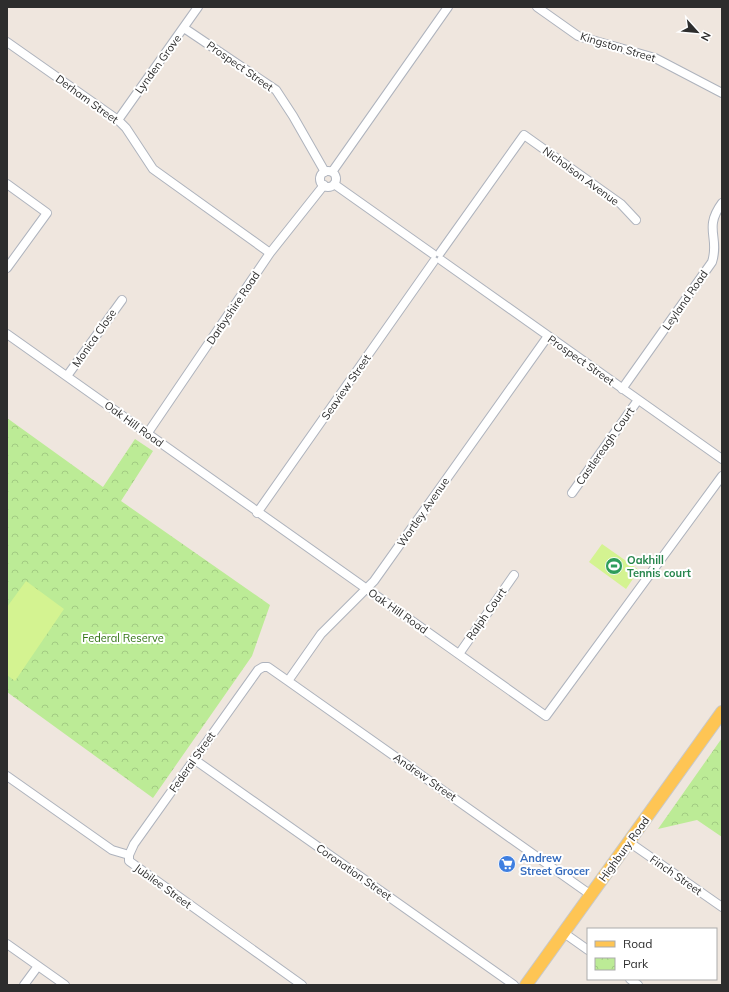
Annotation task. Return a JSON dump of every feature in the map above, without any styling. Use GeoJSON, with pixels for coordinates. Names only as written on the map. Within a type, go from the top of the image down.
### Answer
{"type":"FeatureCollection","features":[{"type":"Feature","properties":{"kind":"main road","name":"Highbury Road"},"geometry":{"type":"LineString","coordinates":[[526,985],[722,712]]}},
{"type":"Feature","properties":{"kind":"street","name":"Lynden Grove"},"geometry":{"type":"LineString","coordinates":[[118,120],[198,7]]}},
{"type":"Feature","properties":{"kind":"street"},"geometry":{"type":"LineString","coordinates":[[328,172],[336,177],[334,184],[331,186],[324,185],[321,180],[448,7]]}},
{"type":"Feature","properties":{"kind":"street","name":"Kingston Street"},"geometry":{"type":"LineString","coordinates":[[537,7],[578,36],[655,58],[722,94]]}},
{"type":"Feature","properties":{"kind":"street","name":"Prospect Street"},"geometry":{"type":"LineString","coordinates":[[184,28],[276,90],[328,172]]}},
{"type":"Feature","properties":{"kind":"street","name":"Derham Street"},"geometry":{"type":"LineString","coordinates":[[7,42],[118,120],[126,128],[153,169],[270,253]]}},
{"type":"Feature","properties":{"kind":"street","name":"Nicholson Avenue"},"geometry":{"type":"LineString","coordinates":[[524,135],[621,204],[636,220]]}},
{"type":"Feature","properties":{"kind":"street","name":"Seaview Street"},"geometry":{"type":"LineString","coordinates":[[258,513],[524,135]]}},
{"type":"Feature","properties":{"kind":"street"},"geometry":{"type":"LineString","coordinates":[[7,184],[47,213],[7,268]]}},
{"type":"Feature","properties":{"kind":"street","name":"Prospect Street"},"geometry":{"type":"LineString","coordinates":[[334,184],[722,459]]}},
{"type":"Feature","properties":{"kind":"street","name":"Darbyshire Road"},"geometry":{"type":"LineString","coordinates":[[147,434],[270,253],[324,185]]}},
{"type":"Feature","properties":{"kind":"street","name":"Leyland Road"},"geometry":{"type":"LineString","coordinates":[[622,389],[712,262],[716,250],[711,229],[715,213],[722,203]]}},
{"type":"Feature","properties":{"kind":"street","name":"Monica Close"},"geometry":{"type":"LineString","coordinates":[[67,376],[122,300]]}},
{"type":"Feature","properties":{"kind":"street","name":"Oak Hill Road"},"geometry":{"type":"LineString","coordinates":[[7,334],[546,716],[722,476]]}},
{"type":"Feature","properties":{"kind":"street","name":"Wortley Avenue"},"geometry":{"type":"LineString","coordinates":[[288,681],[321,634],[374,581],[548,336]]}},
{"type":"Feature","properties":{"kind":"street","name":"Castlereagh Court"},"geometry":{"type":"LineString","coordinates":[[572,493],[638,400]]}},
{"type":"Feature","properties":{"kind":"street","name":"Ralph Court"},"geometry":{"type":"LineString","coordinates":[[459,654],[514,575]]}},
{"type":"Feature","properties":{"kind":"street","name":"Andrew Street"},"geometry":{"type":"LineString","coordinates":[[258,670],[263,667],[268,667],[591,895]]}},
{"type":"Feature","properties":{"kind":"street","name":"Federal Street"},"geometry":{"type":"LineString","coordinates":[[129,855],[134,844],[258,670]]}},
{"type":"Feature","properties":{"kind":"street","name":"Coronation Street"},"geometry":{"type":"LineString","coordinates":[[195,760],[514,985]]}},
{"type":"Feature","properties":{"kind":"street","name":"Jubilee Street"},"geometry":{"type":"LineString","coordinates":[[7,776],[112,850],[129,855],[129,861],[133,865],[302,985]]}},
{"type":"Feature","properties":{"kind":"street","name":"Finch Street"},"geometry":{"type":"LineString","coordinates":[[629,842],[722,907]]}},
{"type":"Feature","properties":{"kind":"street"},"geometry":{"type":"LineString","coordinates":[[564,933],[587,949]]}},
{"type":"Feature","properties":{"kind":"street"},"geometry":{"type":"LineString","coordinates":[[7,944],[65,985]]}},
{"type":"Feature","properties":{"kind":"street"},"geometry":{"type":"LineString","coordinates":[[24,985],[38,966]]}},
{"type":"Feature","properties":{"kind":"green space","name":"Federal Reserve"},"geometry":{"type":"Polygon","coordinates":[[[7,418],[103,487],[135,439],[153,451],[121,501],[270,605],[252,656],[153,798],[7,692],[7,418]]]}},
{"type":"Feature","properties":{"kind":"green space","name":"Oakhill Tennis court"},"geometry":{"type":"Polygon","coordinates":[[[602,544],[639,570],[626,589],[589,562],[602,544]]]}},
{"type":"Feature","properties":{"kind":"green space"},"geometry":{"type":"Polygon","coordinates":[[[26,581],[64,609],[15,681],[7,675],[7,607],[26,581]]]}},
{"type":"Feature","properties":{"kind":"green space"},"geometry":{"type":"Polygon","coordinates":[[[722,738],[722,837],[697,820],[658,829],[722,738]]]}},
{"type":"Feature","properties":{"kind":"place","name":"Oakhill Tennis court"},"geometry":{"type":"Point","coordinates":[614,566]}},
{"type":"Feature","properties":{"kind":"place","name":"Andrew Street Grocer"},"geometry":{"type":"Point","coordinates":[507,864]}}]}
